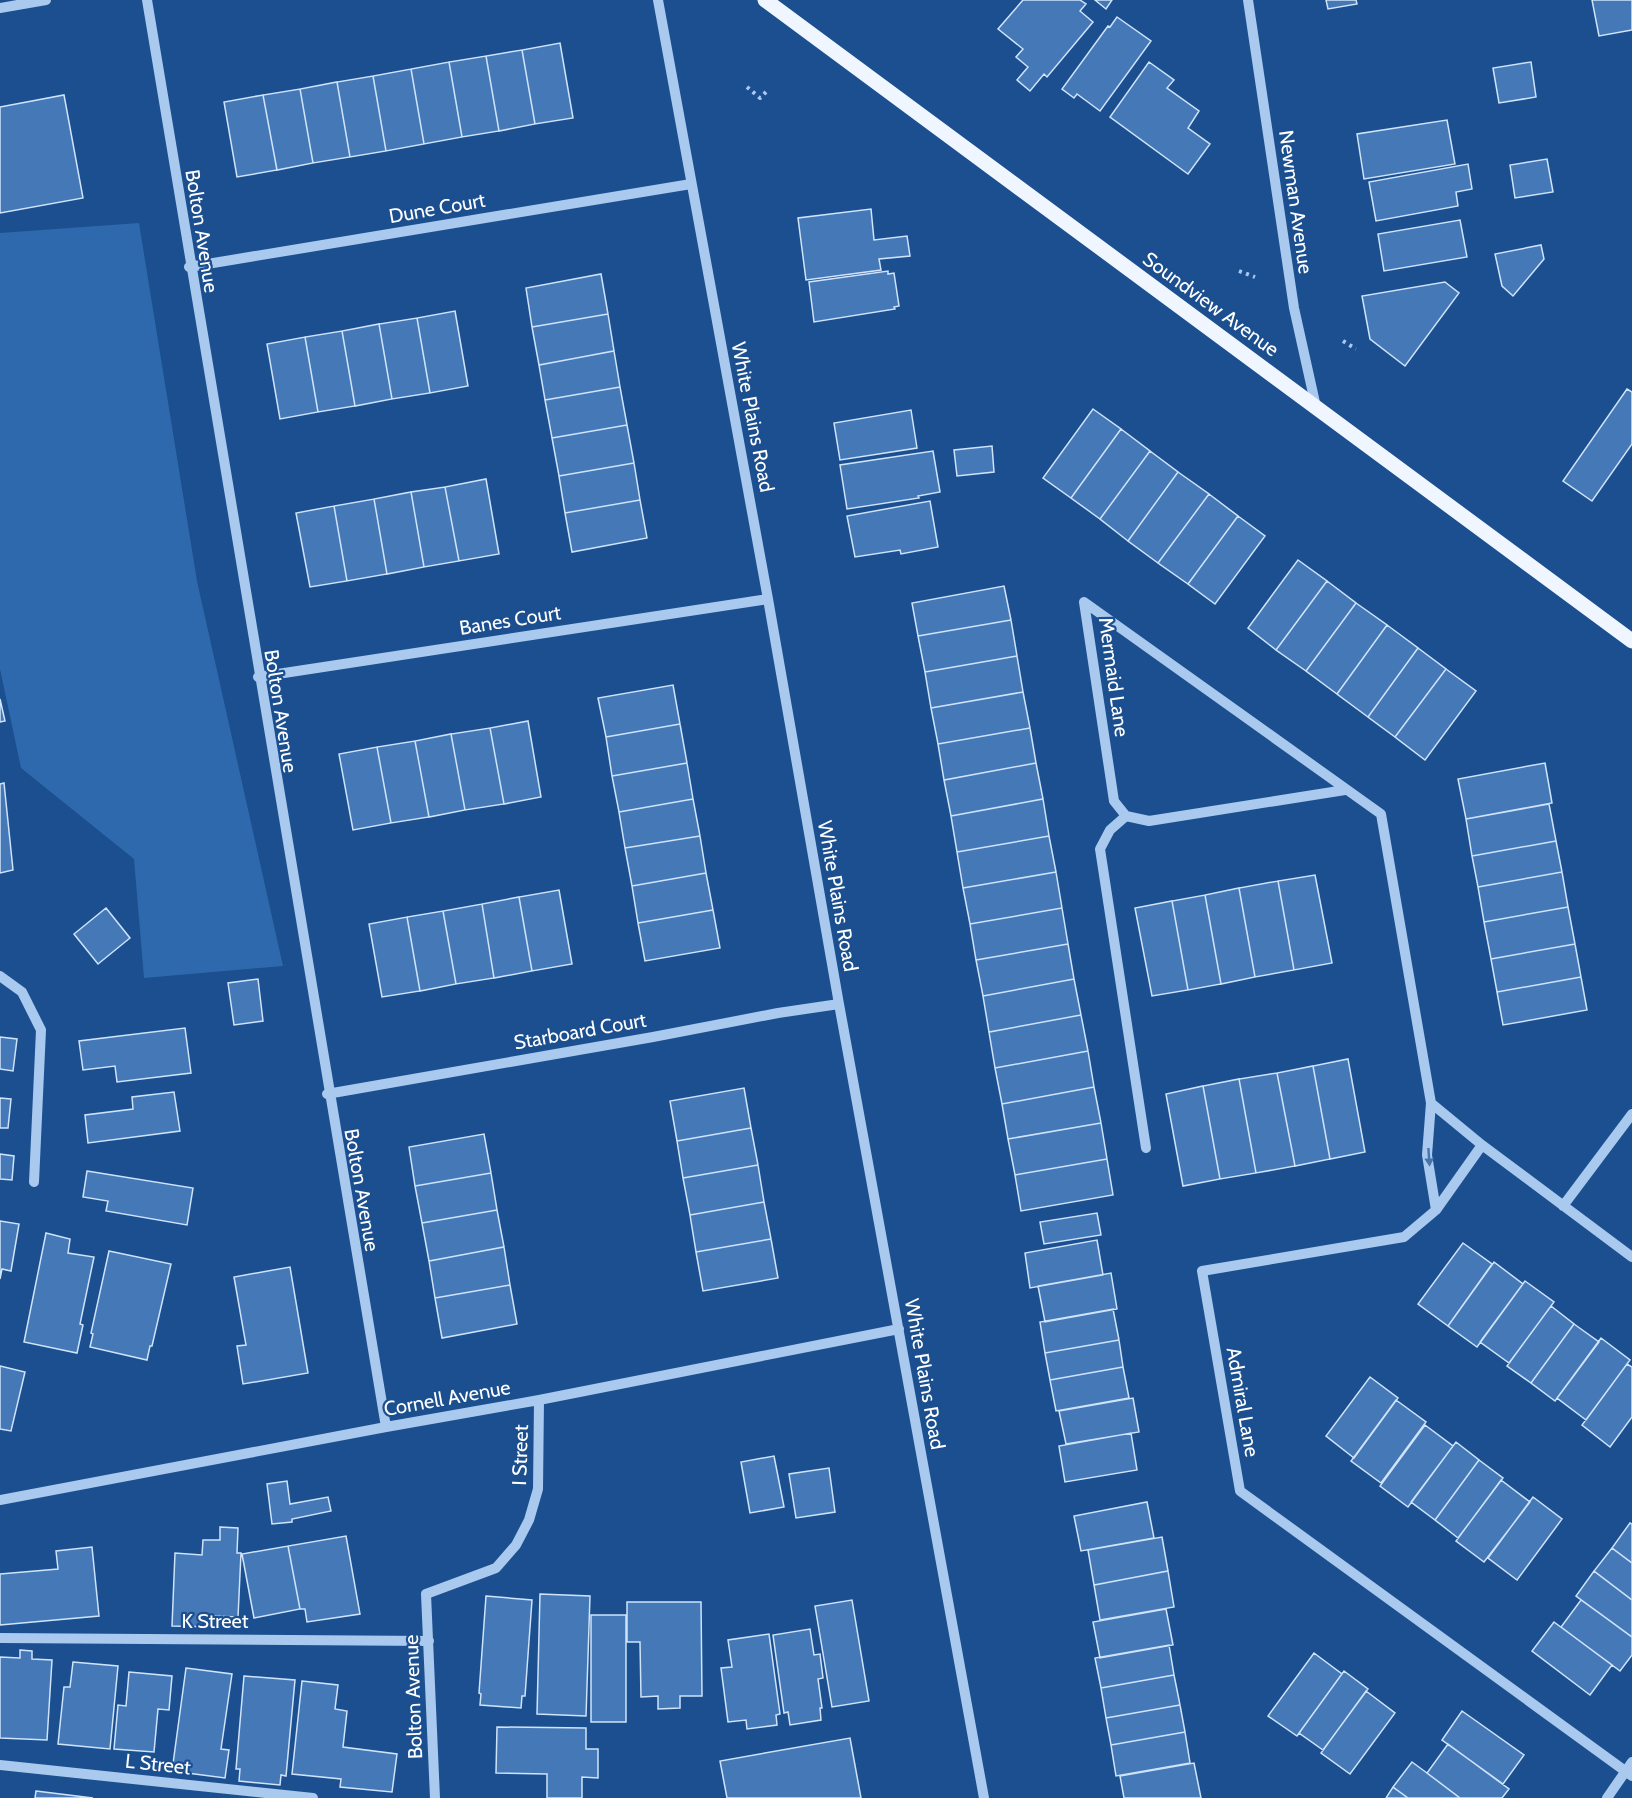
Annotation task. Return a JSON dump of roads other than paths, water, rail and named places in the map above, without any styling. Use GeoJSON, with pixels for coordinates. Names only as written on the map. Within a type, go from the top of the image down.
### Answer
{"type":"FeatureCollection","features":[{"type":"Feature","properties":{"kind":"main road","name":"Soundview Avenue"},"geometry":{"type":"LineString","coordinates":[[765,0],[1632,641]]}},
{"type":"Feature","properties":{"kind":"street"},"geometry":{"type":"LineString","coordinates":[[0,8],[46,0]]}},
{"type":"Feature","properties":{"kind":"street","name":"Bolton Avenue"},"geometry":{"type":"LineString","coordinates":[[147,0],[189,267],[327,1094],[386,1426]]}},
{"type":"Feature","properties":{"kind":"street","name":"White Plains Road"},"geometry":{"type":"LineString","coordinates":[[658,0],[768,599],[838,1004],[984,1798]]}},
{"type":"Feature","properties":{"kind":"street","name":"Newman Avenue"},"geometry":{"type":"LineString","coordinates":[[1248,0],[1294,308],[1316,407]]}},
{"type":"Feature","properties":{"kind":"street","name":"Dune Court"},"geometry":{"type":"LineString","coordinates":[[189,267],[691,184]]}},
{"type":"Feature","properties":{"kind":"street","name":"Banes Court"},"geometry":{"type":"LineString","coordinates":[[258,677],[768,599]]}},
{"type":"Feature","properties":{"kind":"street","name":"Mermaid Lane"},"geometry":{"type":"LineString","coordinates":[[1126,816],[1114,801],[1084,602],[1381,814],[1431,1103],[1427,1155],[1436,1210]]}},
{"type":"Feature","properties":{"kind":"street"},"geometry":{"type":"LineString","coordinates":[[1146,1148],[1100,849],[1110,830],[1126,816],[1149,821],[1345,790]]}},
{"type":"Feature","properties":{"kind":"street"},"geometry":{"type":"LineString","coordinates":[[0,976],[22,992],[41,1030],[34,1182]]}},
{"type":"Feature","properties":{"kind":"street","name":"Starboard Court"},"geometry":{"type":"LineString","coordinates":[[327,1094],[654,1037],[778,1012],[838,1004]]}},
{"type":"Feature","properties":{"kind":"street"},"geometry":{"type":"LineString","coordinates":[[1431,1103],[1482,1145],[1632,1257]]}},
{"type":"Feature","properties":{"kind":"street"},"geometry":{"type":"LineString","coordinates":[[1563,1206],[1632,1114]]}},
{"type":"Feature","properties":{"kind":"street","name":"Admiral Lane"},"geometry":{"type":"LineString","coordinates":[[1482,1145],[1436,1210],[1404,1237],[1202,1271],[1240,1491],[1630,1769]]}},
{"type":"Feature","properties":{"kind":"street","name":"Cornell Avenue"},"geometry":{"type":"LineString","coordinates":[[0,1500],[386,1426],[539,1400],[899,1329]]}},
{"type":"Feature","properties":{"kind":"street","name":"I Street"},"geometry":{"type":"LineString","coordinates":[[426,1594],[496,1568],[516,1545],[529,1520],[538,1489],[539,1400]]}},
{"type":"Feature","properties":{"kind":"street","name":"Bolton Avenue"},"geometry":{"type":"LineString","coordinates":[[426,1594],[435,1798]]}},
{"type":"Feature","properties":{"kind":"street","name":"K Street"},"geometry":{"type":"LineString","coordinates":[[0,1638],[429,1641]]}},
{"type":"Feature","properties":{"kind":"street","name":"L Street"},"geometry":{"type":"LineString","coordinates":[[0,1765],[313,1798]]}},
{"type":"Feature","properties":{"kind":"street"},"geometry":{"type":"LineString","coordinates":[[1607,1798],[1630,1769]]}}]}
